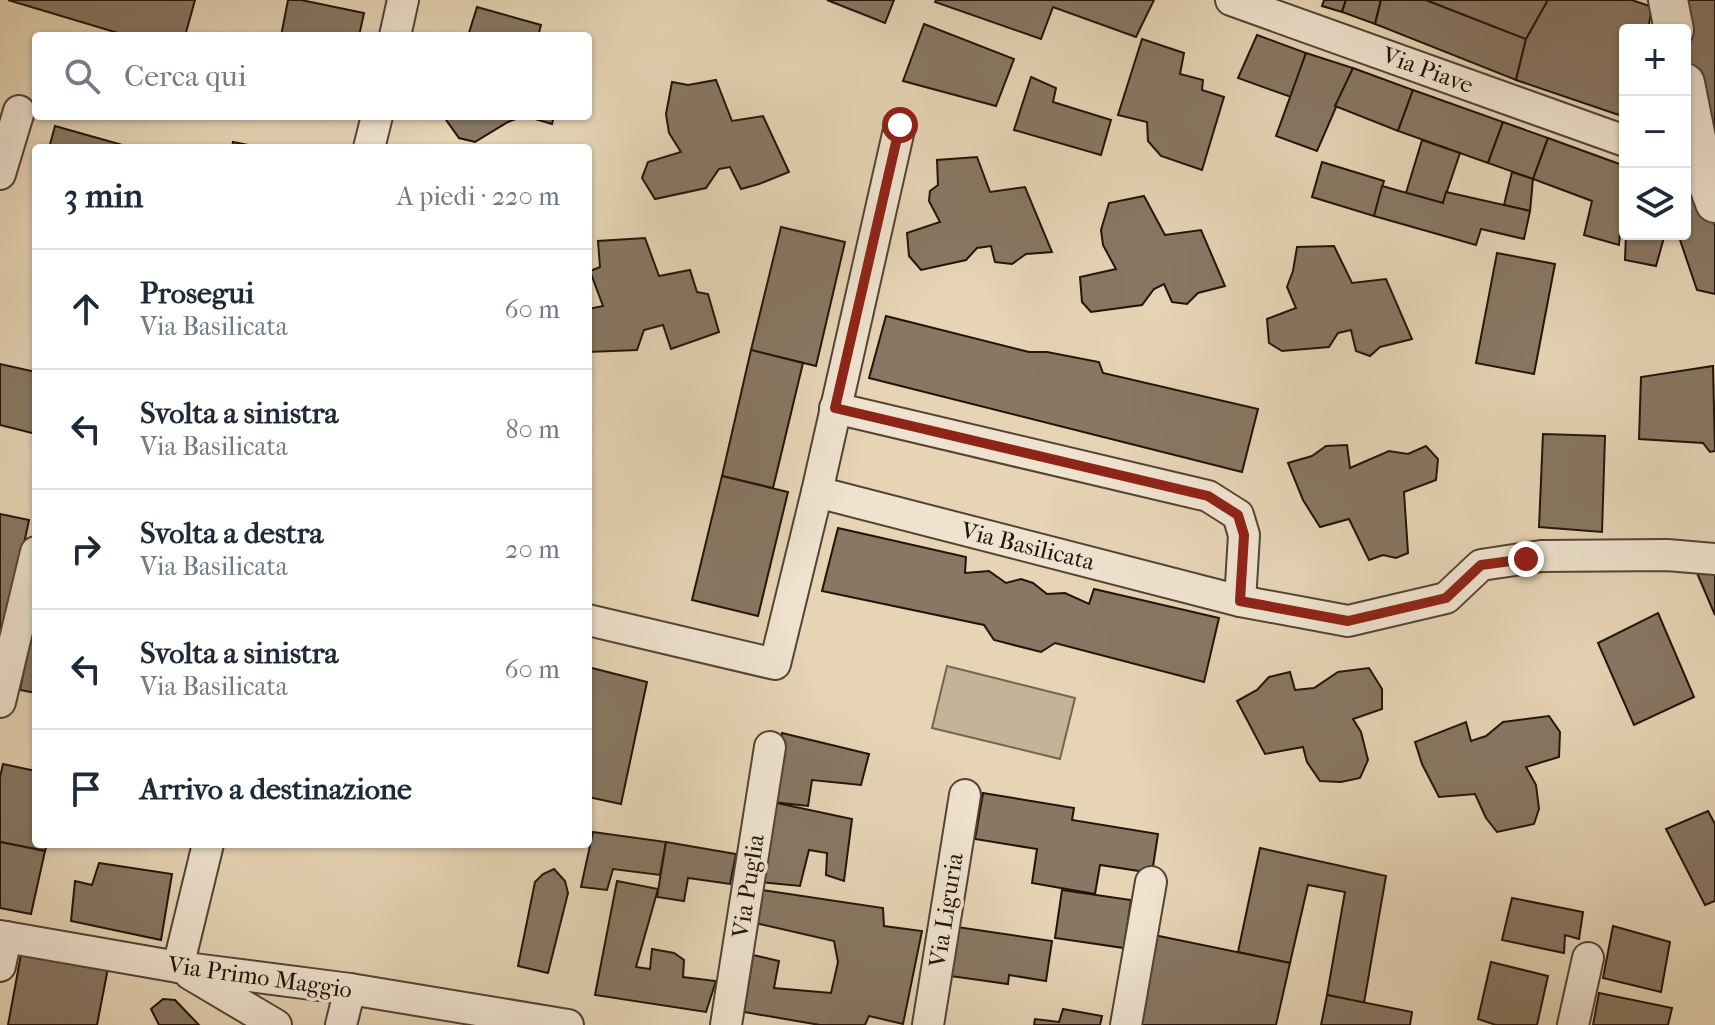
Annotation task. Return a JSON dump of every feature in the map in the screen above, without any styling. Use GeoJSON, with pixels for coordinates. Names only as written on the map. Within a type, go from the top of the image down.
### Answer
{"type":"FeatureCollection","features":[{"type":"Feature","properties":{"kind":"street"},"geometry":{"type":"LineString","coordinates":[[396,32],[403,0]]}},
{"type":"Feature","properties":{"kind":"street","name":"Via Piave"},"geometry":{"type":"LineString","coordinates":[[1231,0],[1619,139]]}},
{"type":"Feature","properties":{"kind":"street"},"geometry":{"type":"LineString","coordinates":[[1668,0],[1673,24]]}},
{"type":"Feature","properties":{"kind":"street"},"geometry":{"type":"LineString","coordinates":[[1687,96],[1701,178]]}},
{"type":"Feature","properties":{"kind":"street"},"geometry":{"type":"LineString","coordinates":[[0,174],[19,111]]}},
{"type":"Feature","properties":{"kind":"street"},"geometry":{"type":"LineString","coordinates":[[370,144],[376,120]]}},
{"type":"Feature","properties":{"kind":"street"},"geometry":{"type":"LineString","coordinates":[[592,621],[775,664],[900,125]]}},
{"type":"Feature","properties":{"kind":"street"},"geometry":{"type":"LineString","coordinates":[[835,408],[1208,496],[1238,515],[1244,535],[1240,601]]}},
{"type":"Feature","properties":{"kind":"street","name":"Via Basilicata"},"geometry":{"type":"LineString","coordinates":[[817,492],[1240,601],[1348,621],[1446,598],[1481,565],[1541,556],[1667,555],[1715,559]]}},
{"type":"Feature","properties":{"kind":"street"},"geometry":{"type":"LineString","coordinates":[[0,702],[32,569]]}},
{"type":"Feature","properties":{"kind":"street","name":"Via Puglia"},"geometry":{"type":"LineString","coordinates":[[726,1025],[770,747]]}},
{"type":"Feature","properties":{"kind":"street","name":"Via Liguria"},"geometry":{"type":"LineString","coordinates":[[928,1025],[965,795]]}},
{"type":"Feature","properties":{"kind":"street"},"geometry":{"type":"LineString","coordinates":[[207,848],[178,967],[276,1025]]}},
{"type":"Feature","properties":{"kind":"street"},"geometry":{"type":"LineString","coordinates":[[1126,1025],[1151,882]]}},
{"type":"Feature","properties":{"kind":"street","name":"Via Primo Maggio"},"geometry":{"type":"LineString","coordinates":[[2,946],[350,989],[568,1025]]}},
{"type":"Feature","properties":{"kind":"street"},"geometry":{"type":"LineString","coordinates":[[1573,1025],[1588,958]]}},
{"type":"Feature","properties":{"kind":"street"},"geometry":{"type":"LineString","coordinates":[[341,1025],[350,989]]}},
{"type":"Feature","properties":{"kind":"shaded area"},"geometry":{"type":"Polygon","coordinates":[[[947,666],[1075,698],[1060,759],[932,728],[947,666]]]}},
{"type":"Feature","properties":{"kind":"building"},"geometry":{"type":"Polygon","coordinates":[[[8,0],[195,0],[186,32],[115,32],[8,0]]]}},
{"type":"Feature","properties":{"kind":"building"},"geometry":{"type":"Polygon","coordinates":[[[288,0],[364,13],[360,32],[282,32],[288,0]]]}},
{"type":"Feature","properties":{"kind":"building"},"geometry":{"type":"Polygon","coordinates":[[[827,0],[894,0],[885,23],[827,0]]]}},
{"type":"Feature","properties":{"kind":"building"},"geometry":{"type":"Polygon","coordinates":[[[936,0],[1154,0],[1136,37],[1053,7],[1041,39],[936,0]]]}},
{"type":"Feature","properties":{"kind":"building"},"geometry":{"type":"Polygon","coordinates":[[[1324,0],[1346,0],[1342,12],[1322,6],[1324,0]]]}},
{"type":"Feature","properties":{"kind":"building"},"geometry":{"type":"Polygon","coordinates":[[[1346,0],[1381,0],[1375,24],[1342,12],[1346,0]]]}},
{"type":"Feature","properties":{"kind":"building"},"geometry":{"type":"Polygon","coordinates":[[[1381,0],[1426,0],[1526,39],[1516,80],[1375,24],[1381,0]]]}},
{"type":"Feature","properties":{"kind":"building"},"geometry":{"type":"Polygon","coordinates":[[[1426,0],[1548,0],[1526,39],[1426,0]]]}},
{"type":"Feature","properties":{"kind":"building"},"geometry":{"type":"Polygon","coordinates":[[[1548,0],[1632,0],[1652,7],[1649,24],[1619,24],[1619,115],[1516,80],[1526,39],[1548,0]]]}},
{"type":"Feature","properties":{"kind":"building"},"geometry":{"type":"Polygon","coordinates":[[[1682,0],[1715,0],[1715,152],[1691,78],[1691,24],[1684,24],[1682,0]]]}},
{"type":"Feature","properties":{"kind":"building"},"geometry":{"type":"Polygon","coordinates":[[[477,7],[541,25],[539,32],[469,32],[477,7]]]}},
{"type":"Feature","properties":{"kind":"building"},"geometry":{"type":"Polygon","coordinates":[[[924,24],[1014,59],[996,106],[903,81],[924,24]]]}},
{"type":"Feature","properties":{"kind":"building"},"geometry":{"type":"Polygon","coordinates":[[[1257,35],[1306,53],[1291,97],[1238,78],[1257,35]]]}},
{"type":"Feature","properties":{"kind":"building"},"geometry":{"type":"Polygon","coordinates":[[[1142,39],[1184,53],[1180,74],[1203,80],[1202,90],[1224,97],[1202,170],[1161,156],[1148,141],[1147,122],[1118,115],[1142,39]]]}},
{"type":"Feature","properties":{"kind":"building"},"geometry":{"type":"Polygon","coordinates":[[[1306,53],[1353,68],[1317,151],[1276,136],[1306,53]]]}},
{"type":"Feature","properties":{"kind":"building"},"geometry":{"type":"Polygon","coordinates":[[[1353,68],[1413,90],[1398,131],[1335,106],[1353,68]]]}},
{"type":"Feature","properties":{"kind":"building"},"geometry":{"type":"Polygon","coordinates":[[[1031,77],[1056,88],[1053,102],[1111,120],[1101,155],[1014,130],[1031,77]]]}},
{"type":"Feature","properties":{"kind":"building"},"geometry":{"type":"Polygon","coordinates":[[[716,80],[732,121],[763,116],[789,172],[741,189],[730,167],[719,169],[706,188],[655,199],[642,178],[648,162],[681,152],[669,133],[666,114],[672,82],[688,85],[716,80]]]}},
{"type":"Feature","properties":{"kind":"building"},"geometry":{"type":"Polygon","coordinates":[[[1413,90],[1503,122],[1488,163],[1398,131],[1413,90]]]}},
{"type":"Feature","properties":{"kind":"building"},"geometry":{"type":"Polygon","coordinates":[[[446,120],[513,120],[475,142],[459,138],[446,120]]]}},
{"type":"Feature","properties":{"kind":"building"},"geometry":{"type":"Polygon","coordinates":[[[1503,122],[1548,138],[1533,179],[1488,163],[1503,122]]]}},
{"type":"Feature","properties":{"kind":"building"},"geometry":{"type":"Polygon","coordinates":[[[55,126],[119,144],[50,144],[55,126]]]}},
{"type":"Feature","properties":{"kind":"building"},"geometry":{"type":"Polygon","coordinates":[[[1548,138],[1619,164],[1619,245],[1584,235],[1592,201],[1533,179],[1548,138]]]}},
{"type":"Feature","properties":{"kind":"building"},"geometry":{"type":"Polygon","coordinates":[[[1422,140],[1460,153],[1443,203],[1406,193],[1422,140]]]}},
{"type":"Feature","properties":{"kind":"building"},"geometry":{"type":"Polygon","coordinates":[[[977,157],[990,192],[1025,187],[1052,252],[1026,254],[1012,264],[995,262],[991,246],[977,248],[966,260],[921,270],[909,256],[907,233],[940,222],[929,201],[930,191],[938,185],[937,160],[977,157]]]}},
{"type":"Feature","properties":{"kind":"building"},"geometry":{"type":"Polygon","coordinates":[[[1322,162],[1384,181],[1374,216],[1312,197],[1322,162]]]}},
{"type":"Feature","properties":{"kind":"building"},"geometry":{"type":"Polygon","coordinates":[[[1512,172],[1533,179],[1530,211],[1504,205],[1512,172]]]}},
{"type":"Feature","properties":{"kind":"building"},"geometry":{"type":"Polygon","coordinates":[[[1691,184],[1701,187],[1715,226],[1715,294],[1697,290],[1680,240],[1691,240],[1691,184]]]}},
{"type":"Feature","properties":{"kind":"building"},"geometry":{"type":"Polygon","coordinates":[[[1382,186],[1443,203],[1446,192],[1530,211],[1524,239],[1481,229],[1476,245],[1374,216],[1382,186]]]}},
{"type":"Feature","properties":{"kind":"building"},"geometry":{"type":"Polygon","coordinates":[[[1144,196],[1165,235],[1201,230],[1225,286],[1198,293],[1187,304],[1172,302],[1164,284],[1154,289],[1142,305],[1091,312],[1082,302],[1080,277],[1116,269],[1103,245],[1101,230],[1109,203],[1144,196]]]}},
{"type":"Feature","properties":{"kind":"building"},"geometry":{"type":"Polygon","coordinates":[[[781,227],[845,242],[816,366],[751,350],[781,227]]]}},
{"type":"Feature","properties":{"kind":"building"},"geometry":{"type":"Polygon","coordinates":[[[645,238],[659,276],[690,270],[697,292],[708,294],[719,332],[671,349],[663,325],[644,330],[637,350],[592,352],[592,308],[603,306],[592,276],[592,270],[600,267],[598,241],[645,238]]]}},
{"type":"Feature","properties":{"kind":"building"},"geometry":{"type":"Polygon","coordinates":[[[1626,240],[1663,240],[1656,266],[1625,260],[1626,240]]]}},
{"type":"Feature","properties":{"kind":"building"},"geometry":{"type":"Polygon","coordinates":[[[1334,246],[1352,283],[1386,279],[1412,339],[1380,347],[1370,356],[1356,351],[1351,330],[1338,333],[1329,347],[1282,351],[1269,343],[1267,319],[1296,308],[1287,287],[1297,247],[1334,246]]]}},
{"type":"Feature","properties":{"kind":"building"},"geometry":{"type":"Polygon","coordinates":[[[1497,253],[1555,264],[1534,374],[1476,363],[1497,253]]]}},
{"type":"Feature","properties":{"kind":"building"},"geometry":{"type":"Polygon","coordinates":[[[886,316],[1029,352],[1047,352],[1099,362],[1103,373],[1258,409],[1242,472],[869,378],[886,316]]]}},
{"type":"Feature","properties":{"kind":"building"},"geometry":{"type":"Polygon","coordinates":[[[751,350],[803,363],[773,488],[722,476],[751,350]]]}},
{"type":"Feature","properties":{"kind":"building"},"geometry":{"type":"Polygon","coordinates":[[[0,364],[32,371],[32,433],[0,425],[0,364]]]}},
{"type":"Feature","properties":{"kind":"building"},"geometry":{"type":"Polygon","coordinates":[[[1713,366],[1715,451],[1710,452],[1703,443],[1639,439],[1641,377],[1713,366]]]}},
{"type":"Feature","properties":{"kind":"building"},"geometry":{"type":"Polygon","coordinates":[[[1543,434],[1605,436],[1602,532],[1539,527],[1543,434]]]}},
{"type":"Feature","properties":{"kind":"building"},"geometry":{"type":"Polygon","coordinates":[[[1347,445],[1350,468],[1389,451],[1408,454],[1426,446],[1438,459],[1436,480],[1404,492],[1408,553],[1396,558],[1383,555],[1369,560],[1349,519],[1320,527],[1303,500],[1288,463],[1312,456],[1326,446],[1347,445]]]}},
{"type":"Feature","properties":{"kind":"building"},"geometry":{"type":"Polygon","coordinates":[[[722,476],[788,492],[758,616],[692,600],[722,476]]]}},
{"type":"Feature","properties":{"kind":"building"},"geometry":{"type":"Polygon","coordinates":[[[0,514],[29,520],[1,653],[0,653],[0,514]]]}},
{"type":"Feature","properties":{"kind":"building"},"geometry":{"type":"Polygon","coordinates":[[[838,528],[966,557],[965,573],[989,571],[1006,583],[1021,579],[1033,583],[1047,594],[1065,593],[1089,604],[1094,589],[1219,618],[1204,682],[1055,643],[1041,652],[994,640],[984,625],[822,591],[838,528]]]}},
{"type":"Feature","properties":{"kind":"building"},"geometry":{"type":"Polygon","coordinates":[[[1697,573],[1715,574],[1715,615],[1697,573]]]}},
{"type":"Feature","properties":{"kind":"building"},"geometry":{"type":"Polygon","coordinates":[[[1658,613],[1694,697],[1634,725],[1598,643],[1658,613]]]}},
{"type":"Feature","properties":{"kind":"building"},"geometry":{"type":"Polygon","coordinates":[[[31,634],[32,634],[32,692],[20,690],[31,634]]]}},
{"type":"Feature","properties":{"kind":"building"},"geometry":{"type":"Polygon","coordinates":[[[592,668],[647,682],[621,804],[592,798],[592,668]]]}},
{"type":"Feature","properties":{"kind":"building"},"geometry":{"type":"Polygon","coordinates":[[[1369,668],[1382,689],[1382,709],[1353,719],[1361,732],[1368,760],[1360,778],[1341,782],[1320,781],[1307,762],[1303,747],[1265,754],[1237,701],[1257,690],[1269,677],[1290,672],[1295,690],[1314,688],[1338,672],[1369,668]]]}},
{"type":"Feature","properties":{"kind":"building"},"geometry":{"type":"Polygon","coordinates":[[[1549,716],[1560,732],[1559,757],[1526,767],[1536,785],[1539,809],[1534,824],[1497,832],[1486,818],[1475,794],[1439,797],[1415,742],[1466,722],[1471,741],[1486,736],[1503,722],[1549,716]]]}},
{"type":"Feature","properties":{"kind":"building"},"geometry":{"type":"Polygon","coordinates":[[[782,733],[869,754],[861,785],[812,780],[808,806],[772,802],[782,733]]]}},
{"type":"Feature","properties":{"kind":"building"},"geometry":{"type":"Polygon","coordinates":[[[3,764],[32,770],[32,848],[46,848],[45,851],[0,842],[0,777],[3,764]]]}},
{"type":"Feature","properties":{"kind":"building"},"geometry":{"type":"Polygon","coordinates":[[[983,793],[1074,808],[1072,820],[1158,834],[1152,873],[1100,865],[1095,894],[1032,883],[1037,849],[975,839],[983,793]]]}},
{"type":"Feature","properties":{"kind":"building"},"geometry":{"type":"Polygon","coordinates":[[[772,802],[852,819],[844,881],[826,875],[827,853],[809,850],[800,886],[760,882],[772,802]]]}},
{"type":"Feature","properties":{"kind":"building"},"geometry":{"type":"Polygon","coordinates":[[[1708,811],[1715,824],[1715,901],[1705,905],[1666,829],[1708,811]]]}},
{"type":"Feature","properties":{"kind":"building"},"geometry":{"type":"Polygon","coordinates":[[[593,832],[666,842],[660,875],[613,869],[607,890],[581,887],[592,848],[593,832]]]}},
{"type":"Feature","properties":{"kind":"building"},"geometry":{"type":"Polygon","coordinates":[[[0,842],[45,851],[31,914],[0,908],[0,842]]]}},
{"type":"Feature","properties":{"kind":"building"},"geometry":{"type":"Polygon","coordinates":[[[666,842],[736,854],[730,884],[688,878],[684,901],[657,897],[666,842]]]}},
{"type":"Feature","properties":{"kind":"building"},"geometry":{"type":"Polygon","coordinates":[[[1260,848],[1386,876],[1364,1003],[1327,995],[1345,892],[1308,885],[1290,963],[1238,952],[1260,848]]]}},
{"type":"Feature","properties":{"kind":"building"},"geometry":{"type":"Polygon","coordinates":[[[99,863],[172,874],[161,940],[71,921],[75,881],[92,885],[99,863]]]}},
{"type":"Feature","properties":{"kind":"building"},"geometry":{"type":"Polygon","coordinates":[[[554,869],[565,881],[568,893],[548,973],[518,966],[535,882],[554,869]]]}},
{"type":"Feature","properties":{"kind":"building"},"geometry":{"type":"Polygon","coordinates":[[[617,881],[658,889],[636,967],[650,969],[652,949],[674,953],[684,960],[683,977],[716,981],[706,1012],[595,995],[617,881]]]}},
{"type":"Feature","properties":{"kind":"building"},"geometry":{"type":"Polygon","coordinates":[[[762,890],[883,908],[884,926],[922,931],[903,1024],[869,1016],[865,1025],[820,1025],[744,1012],[753,955],[779,961],[774,988],[831,993],[838,962],[834,941],[755,923],[762,890]]]}},
{"type":"Feature","properties":{"kind":"building"},"geometry":{"type":"Polygon","coordinates":[[[1062,890],[1131,900],[1124,948],[1055,938],[1062,890]]]}},
{"type":"Feature","properties":{"kind":"building"},"geometry":{"type":"Polygon","coordinates":[[[1512,898],[1583,912],[1579,939],[1565,935],[1564,953],[1502,940],[1512,898]]]}},
{"type":"Feature","properties":{"kind":"building"},"geometry":{"type":"Polygon","coordinates":[[[1613,926],[1670,942],[1661,992],[1603,978],[1613,926]]]}},
{"type":"Feature","properties":{"kind":"building"},"geometry":{"type":"Polygon","coordinates":[[[957,927],[1052,941],[1046,981],[1009,975],[1008,984],[950,976],[957,927]]]}},
{"type":"Feature","properties":{"kind":"building"},"geometry":{"type":"Polygon","coordinates":[[[1154,935],[1290,963],[1276,1025],[1137,1025],[1154,935]]]}},
{"type":"Feature","properties":{"kind":"building"},"geometry":{"type":"Polygon","coordinates":[[[22,949],[109,963],[97,1025],[8,1025],[22,949]]]}},
{"type":"Feature","properties":{"kind":"building"},"geometry":{"type":"Polygon","coordinates":[[[1491,962],[1548,976],[1537,1025],[1496,1025],[1478,1019],[1491,962]]]}},
{"type":"Feature","properties":{"kind":"building"},"geometry":{"type":"Polygon","coordinates":[[[1599,993],[1672,1008],[1668,1025],[1593,1025],[1599,993]]]}},
{"type":"Feature","properties":{"kind":"building"},"geometry":{"type":"Polygon","coordinates":[[[1327,995],[1412,1012],[1410,1025],[1321,1025],[1327,995]]]}},
{"type":"Feature","properties":{"kind":"building"},"geometry":{"type":"Polygon","coordinates":[[[163,999],[175,1000],[199,1025],[159,1025],[151,1009],[163,999]]]}},
{"type":"Feature","properties":{"kind":"building"},"geometry":{"type":"Polygon","coordinates":[[[1063,1009],[1102,1016],[1100,1025],[1034,1025],[1035,1019],[1059,1022],[1063,1009]]]}},
{"type":"Feature","properties":{"kind":"route"},"geometry":{"type":"LineString","coordinates":[[900,125],[835,408],[1208,496],[1238,515],[1244,535],[1240,601],[1348,621],[1446,598],[1481,565],[1526,559]]}}]}
